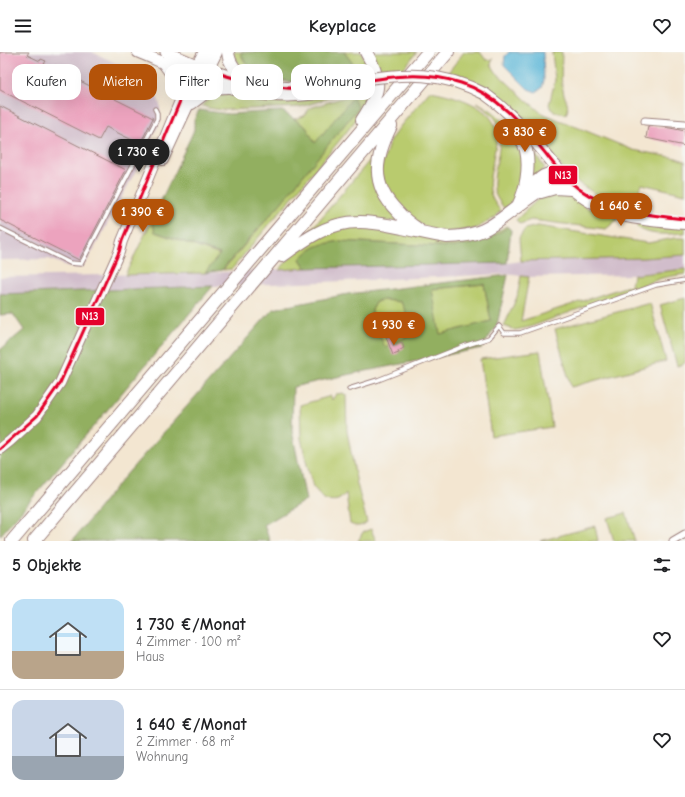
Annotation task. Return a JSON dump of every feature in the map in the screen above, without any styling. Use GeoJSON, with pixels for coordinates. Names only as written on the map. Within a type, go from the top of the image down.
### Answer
{"type":"FeatureCollection","features":[{"type":"Feature","properties":{"kind":"highway"},"geometry":{"type":"LineString","coordinates":[[202,64],[205,52]]}},
{"type":"Feature","properties":{"kind":"highway"},"geometry":{"type":"LineString","coordinates":[[206,64],[216,52]]}},
{"type":"Feature","properties":{"kind":"highway"},"geometry":{"type":"LineString","coordinates":[[228,52],[232,64]]}},
{"type":"Feature","properties":{"kind":"highway"},"geometry":{"type":"LineString","coordinates":[[339,157],[375,99],[377,76],[374,65],[366,52]]}},
{"type":"Feature","properties":{"kind":"highway"},"geometry":{"type":"LineString","coordinates":[[12,541],[428,52]]}},
{"type":"Feature","properties":{"kind":"highway"},"geometry":{"type":"LineString","coordinates":[[34,541],[448,52]]}},
{"type":"Feature","properties":{"kind":"highway"},"geometry":{"type":"LineString","coordinates":[[398,112],[382,148],[377,168],[378,182],[383,195],[391,206],[406,221],[426,234]]}},
{"type":"Feature","properties":{"kind":"highway"},"geometry":{"type":"LineString","coordinates":[[511,122],[526,149],[527,174],[521,201]]}},
{"type":"Feature","properties":{"kind":"highway"},"geometry":{"type":"LineString","coordinates":[[264,270],[313,234],[348,222],[370,222],[447,237],[457,237],[477,233],[493,226],[521,201],[544,176],[557,173]]}},
{"type":"Feature","properties":{"kind":"highway"},"geometry":{"type":"LineString","coordinates":[[538,193],[557,173]]}},
{"type":"Feature","properties":{"kind":"highway"},"geometry":{"type":"LineString","coordinates":[[521,201],[538,193],[556,188],[571,189]]}},
{"type":"Feature","properties":{"kind":"main road"},"geometry":{"type":"LineString","coordinates":[[138,52],[164,57],[181,64]]}},
{"type":"Feature","properties":{"kind":"main road"},"geometry":{"type":"LineString","coordinates":[[164,57],[178,84],[184,104]]}},
{"type":"Feature","properties":{"kind":"main road"},"geometry":{"type":"LineString","coordinates":[[375,80],[401,75],[438,77],[464,83],[502,107],[517,121],[557,173],[590,196],[625,211],[685,219]]}},
{"type":"Feature","properties":{"kind":"main road"},"geometry":{"type":"LineString","coordinates":[[223,85],[229,88]]}},
{"type":"Feature","properties":{"kind":"main road"},"geometry":{"type":"LineString","coordinates":[[184,104],[198,98],[212,89],[217,88],[229,88],[257,94],[291,96]]}},
{"type":"Feature","properties":{"kind":"main road"},"geometry":{"type":"LineString","coordinates":[[483,96],[493,107],[511,122],[571,189],[581,197],[610,212],[631,219],[685,224]]}},
{"type":"Feature","properties":{"kind":"main road"},"geometry":{"type":"LineString","coordinates":[[0,449],[37,416],[60,383],[119,252],[128,241],[186,100]]}},
{"type":"Feature","properties":{"kind":"street"},"geometry":{"type":"LineString","coordinates":[[645,121],[685,124]]}},
{"type":"Feature","properties":{"kind":"street"},"geometry":{"type":"LineString","coordinates":[[673,541],[685,534]]}},
{"type":"Feature","properties":{"kind":"lane"},"geometry":{"type":"LineString","coordinates":[[0,228],[70,263],[82,264],[157,118],[155,109]]}},
{"type":"Feature","properties":{"kind":"lane"},"geometry":{"type":"LineString","coordinates":[[349,389],[378,380],[467,345],[489,338],[499,326],[504,333],[520,334],[656,285],[685,280]]}},
{"type":"Feature","properties":{"kind":"shaded area"},"geometry":{"type":"Polygon","coordinates":[[[0,52],[92,52],[118,64],[89,64],[89,100],[157,100],[157,97],[160,104],[160,118],[159,124],[135,172],[88,260],[79,268],[72,268],[49,259],[0,260],[0,52]]]}},
{"type":"Feature","properties":{"kind":"shaded area"},"geometry":{"type":"Polygon","coordinates":[[[685,255],[685,269],[633,275],[529,277],[505,274],[0,294],[0,277],[205,273],[306,268],[644,258],[685,255]]]}},
{"type":"Feature","properties":{"kind":"green space"},"geometry":{"type":"Polygon","coordinates":[[[232,52],[241,52],[247,64],[239,64],[232,52]]]}},
{"type":"Feature","properties":{"kind":"green space"},"geometry":{"type":"Polygon","coordinates":[[[241,52],[344,52],[353,64],[291,64],[291,81],[283,80],[283,64],[247,64],[241,52]]]}},
{"type":"Feature","properties":{"kind":"green space"},"geometry":{"type":"Polygon","coordinates":[[[344,52],[361,52],[368,64],[353,64],[344,52]]]}},
{"type":"Feature","properties":{"kind":"green space"},"geometry":{"type":"Polygon","coordinates":[[[369,52],[417,52],[402,70],[381,72],[369,52]]]}},
{"type":"Feature","properties":{"kind":"green space"},"geometry":{"type":"Polygon","coordinates":[[[464,52],[480,52],[486,60],[493,59],[491,64],[496,72],[542,113],[633,150],[685,161],[685,194],[642,184],[632,208],[599,196],[580,184],[566,172],[515,113],[446,75],[464,52]]]}},
{"type":"Feature","properties":{"kind":"green space"},"geometry":{"type":"Polygon","coordinates":[[[552,52],[562,52],[562,81],[568,105],[566,114],[554,112],[549,105],[555,80],[552,52]]]}},
{"type":"Feature","properties":{"kind":"green space"},"geometry":{"type":"Polygon","coordinates":[[[430,91],[450,95],[472,104],[489,116],[495,125],[497,138],[489,183],[493,199],[501,211],[496,215],[496,217],[475,229],[447,232],[421,225],[391,200],[380,172],[390,140],[430,91]]]}},
{"type":"Feature","properties":{"kind":"green space"},"geometry":{"type":"Polygon","coordinates":[[[223,94],[231,94],[231,100],[323,100],[300,107],[223,110],[208,108],[202,105],[208,100],[223,100],[223,94]]]}},
{"type":"Feature","properties":{"kind":"green space"},"geometry":{"type":"Polygon","coordinates":[[[335,100],[351,100],[315,144],[306,127],[294,119],[304,116],[310,108],[335,100]]]}},
{"type":"Feature","properties":{"kind":"green space"},"geometry":{"type":"Polygon","coordinates":[[[351,100],[354,100],[358,108],[280,204],[222,270],[205,273],[220,254],[155,232],[152,220],[194,130],[194,120],[199,110],[229,114],[282,111],[306,127],[315,143],[351,100]]]}},
{"type":"Feature","properties":{"kind":"green space"},"geometry":{"type":"Polygon","coordinates":[[[354,100],[368,100],[355,121],[341,139],[232,269],[223,270],[280,204],[358,108],[354,100]]]}},
{"type":"Feature","properties":{"kind":"green space"},"geometry":{"type":"Polygon","coordinates":[[[477,102],[492,111],[512,129],[520,142],[525,167],[515,201],[506,210],[500,203],[494,191],[500,137],[497,121],[488,111],[476,103],[477,102]]]}},
{"type":"Feature","properties":{"kind":"green space"},"geometry":{"type":"Polygon","coordinates":[[[528,144],[545,168],[527,186],[528,144]]]}},
{"type":"Feature","properties":{"kind":"green space"},"geometry":{"type":"Polygon","coordinates":[[[375,154],[374,163],[406,225],[389,221],[310,231],[375,154]]]}},
{"type":"Feature","properties":{"kind":"green space"},"geometry":{"type":"Polygon","coordinates":[[[548,193],[569,193],[580,199],[587,208],[598,210],[618,219],[606,229],[531,220],[520,224],[516,220],[536,201],[548,193]]]}},
{"type":"Feature","properties":{"kind":"green space"},"geometry":{"type":"Polygon","coordinates":[[[152,220],[155,232],[220,255],[205,273],[125,275],[152,220]]]}},
{"type":"Feature","properties":{"kind":"green space"},"geometry":{"type":"Polygon","coordinates":[[[639,223],[685,226],[685,233],[666,234],[647,232],[636,226],[639,223]]]}},
{"type":"Feature","properties":{"kind":"green space"},"geometry":{"type":"Polygon","coordinates":[[[352,224],[476,239],[498,231],[506,226],[508,227],[497,234],[476,243],[454,247],[340,241],[323,244],[309,250],[300,259],[306,268],[279,270],[305,242],[352,224]]]}},
{"type":"Feature","properties":{"kind":"green space"},"geometry":{"type":"Polygon","coordinates":[[[538,226],[648,243],[675,238],[685,238],[685,255],[644,258],[521,261],[519,238],[525,229],[538,226]]]}},
{"type":"Feature","properties":{"kind":"green space"},"geometry":{"type":"Polygon","coordinates":[[[508,227],[511,230],[507,263],[306,268],[300,259],[309,250],[323,244],[340,241],[454,247],[476,243],[497,234],[508,227]]]}},
{"type":"Feature","properties":{"kind":"green space"},"geometry":{"type":"Polygon","coordinates":[[[685,269],[685,274],[662,278],[530,327],[515,330],[504,326],[517,297],[521,276],[529,277],[521,321],[631,285],[633,275],[685,269]]]}},
{"type":"Feature","properties":{"kind":"green space"},"geometry":{"type":"Polygon","coordinates":[[[508,275],[497,325],[482,348],[293,387],[292,431],[306,500],[264,525],[270,541],[72,541],[118,484],[273,309],[348,294],[508,275]],[[484,284],[432,289],[440,334],[491,321],[484,284]],[[386,300],[377,301],[372,310],[373,322],[385,347],[416,333],[401,302],[386,300]]]}},
{"type":"Feature","properties":{"kind":"green space"},"geometry":{"type":"Polygon","coordinates":[[[484,284],[491,321],[440,335],[431,289],[484,284]]]}},
{"type":"Feature","properties":{"kind":"green space"},"geometry":{"type":"Polygon","coordinates":[[[213,286],[0,536],[0,455],[3,452],[0,431],[0,350],[24,330],[13,314],[0,315],[0,294],[213,286]]]}},
{"type":"Feature","properties":{"kind":"green space"},"geometry":{"type":"Polygon","coordinates":[[[685,298],[685,363],[677,366],[660,305],[685,298]]]}},
{"type":"Feature","properties":{"kind":"green space"},"geometry":{"type":"Polygon","coordinates":[[[386,300],[401,302],[416,333],[384,347],[373,322],[372,310],[377,301],[386,300]]]}},
{"type":"Feature","properties":{"kind":"green space"},"geometry":{"type":"Polygon","coordinates":[[[650,303],[666,361],[571,387],[555,329],[650,303]]]}},
{"type":"Feature","properties":{"kind":"green space"},"geometry":{"type":"Polygon","coordinates":[[[540,351],[552,427],[491,436],[480,359],[540,351]]]}},
{"type":"Feature","properties":{"kind":"green space"},"geometry":{"type":"Polygon","coordinates":[[[343,393],[346,395],[347,431],[357,484],[367,522],[359,526],[350,524],[346,493],[337,500],[325,500],[313,487],[301,438],[300,405],[331,396],[332,400],[336,394],[343,393]]]}},
{"type":"Feature","properties":{"kind":"green space"},"geometry":{"type":"Polygon","coordinates":[[[626,513],[635,541],[614,541],[607,518],[626,513]]]}},
{"type":"Feature","properties":{"kind":"green space"},"geometry":{"type":"Polygon","coordinates":[[[595,526],[598,541],[540,541],[595,526]]]}},
{"type":"Feature","properties":{"kind":"green space"},"geometry":{"type":"Polygon","coordinates":[[[371,529],[376,541],[358,541],[363,532],[371,529]]]}},
{"type":"Feature","properties":{"kind":"water"},"geometry":{"type":"Polygon","coordinates":[[[509,52],[543,52],[544,80],[542,88],[536,92],[528,89],[504,65],[505,56],[509,52]]]}},
{"type":"Feature","properties":{"kind":"building"},"geometry":{"type":"Polygon","coordinates":[[[0,52],[29,52],[27,55],[40,61],[41,59],[46,61],[44,64],[12,64],[12,96],[0,90],[0,52]]]}},
{"type":"Feature","properties":{"kind":"building"},"geometry":{"type":"Polygon","coordinates":[[[81,82],[89,86],[89,100],[117,100],[153,118],[140,144],[106,127],[99,140],[20,100],[81,100],[81,82]]]}},
{"type":"Feature","properties":{"kind":"building"},"geometry":{"type":"Polygon","coordinates":[[[0,106],[126,170],[79,260],[0,220],[0,106]]]}},
{"type":"Feature","properties":{"kind":"building"},"geometry":{"type":"Polygon","coordinates":[[[648,126],[685,131],[685,146],[646,138],[648,126]]]}},
{"type":"Feature","properties":{"kind":"building"},"geometry":{"type":"Polygon","coordinates":[[[391,335],[394,346],[402,342],[404,348],[398,351],[399,353],[393,355],[386,337],[391,335]]]}},
{"type":"Feature","properties":{"kind":"transit line","name":"N13"},"geometry":{"type":"LineString","coordinates":[[0,449],[37,416],[60,383],[119,252],[122,241],[180,101],[197,66],[253,83],[283,88],[312,88],[405,76],[442,78],[461,83],[474,88],[498,103],[528,133],[565,177],[579,189],[603,202],[630,211],[685,219]]}}]}
